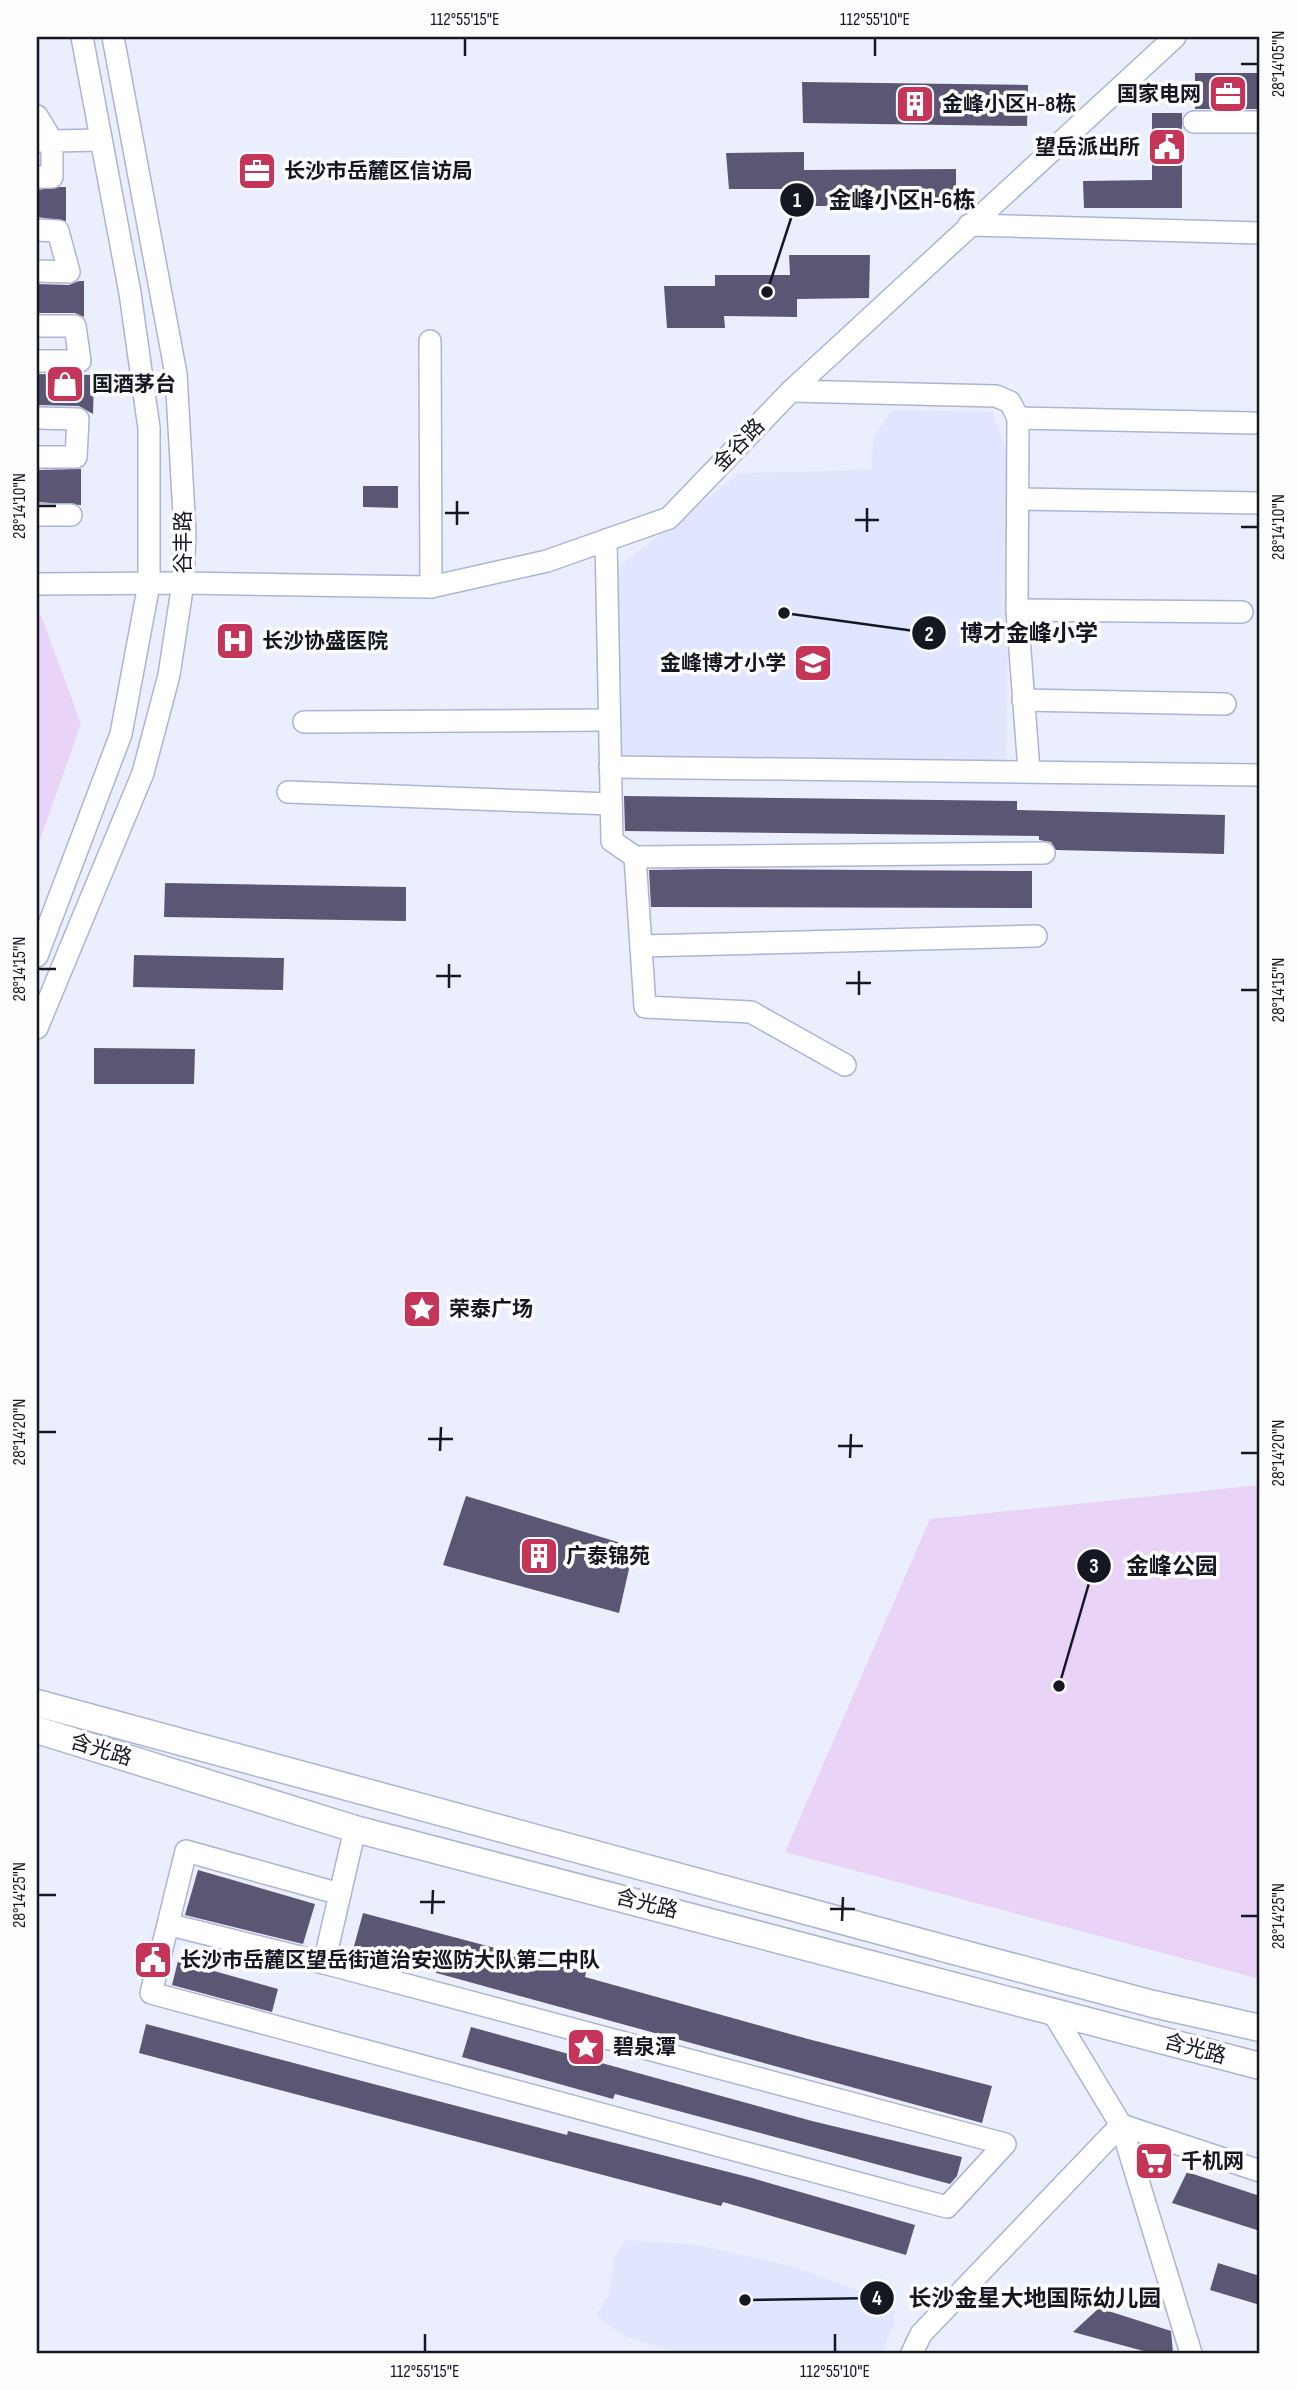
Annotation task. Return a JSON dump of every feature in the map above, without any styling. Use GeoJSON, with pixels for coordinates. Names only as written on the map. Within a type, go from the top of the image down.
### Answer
{"type":"FeatureCollection","features":[{"type":"Feature","properties":{"kind":"main road","name":"含光路"},"geometry":{"type":"LineString","coordinates":[[37,1703],[1013,1967],[1260,2028]]}},
{"type":"Feature","properties":{"kind":"main road","name":"含光路"},"geometry":{"type":"LineString","coordinates":[[37,1730],[355,1829],[1260,2066]]}},
{"type":"Feature","properties":{"kind":"street","name":"谷丰路"},"geometry":{"type":"LineString","coordinates":[[37,956],[121,734],[149,584],[149,428],[130,293],[82,37]]}},
{"type":"Feature","properties":{"kind":"street","name":"谷丰路"},"geometry":{"type":"LineString","coordinates":[[37,1028],[144,773],[169,675],[183,583],[186,532],[176,374],[113,37]]}},
{"type":"Feature","properties":{"kind":"street","name":"金谷路"},"geometry":{"type":"LineString","coordinates":[[37,584],[183,583],[431,587],[547,561],[668,518],[791,391],[1175,37]]}},
{"type":"Feature","properties":{"kind":"street"},"geometry":{"type":"LineString","coordinates":[[37,116],[52,177],[37,177]]}},
{"type":"Feature","properties":{"kind":"street"},"geometry":{"type":"LineString","coordinates":[[1194,122],[1260,122]]}},
{"type":"Feature","properties":{"kind":"street"},"geometry":{"type":"LineString","coordinates":[[45,141],[101,140]]}},
{"type":"Feature","properties":{"kind":"street"},"geometry":{"type":"LineString","coordinates":[[969,225],[1260,233]]}},
{"type":"Feature","properties":{"kind":"street"},"geometry":{"type":"LineString","coordinates":[[37,230],[58,231],[69,272],[37,271]]}},
{"type":"Feature","properties":{"kind":"street"},"geometry":{"type":"LineString","coordinates":[[37,326],[75,327],[80,361],[37,361]]}},
{"type":"Feature","properties":{"kind":"street"},"geometry":{"type":"LineString","coordinates":[[430,341],[431,587]]}},
{"type":"Feature","properties":{"kind":"street"},"geometry":{"type":"LineString","coordinates":[[791,391],[996,396],[1010,402],[1018,418],[1017,610],[1028,771]]}},
{"type":"Feature","properties":{"kind":"street"},"geometry":{"type":"LineString","coordinates":[[37,418],[78,419],[76,457],[37,457]]}},
{"type":"Feature","properties":{"kind":"street"},"geometry":{"type":"LineString","coordinates":[[1018,418],[1252,423]]}},
{"type":"Feature","properties":{"kind":"street"},"geometry":{"type":"LineString","coordinates":[[1018,499],[1260,503]]}},
{"type":"Feature","properties":{"kind":"street"},"geometry":{"type":"LineString","coordinates":[[37,515],[71,516]]}},
{"type":"Feature","properties":{"kind":"street"},"geometry":{"type":"LineString","coordinates":[[606,540],[612,841],[635,857],[1044,853]]}},
{"type":"Feature","properties":{"kind":"street"},"geometry":{"type":"LineString","coordinates":[[1017,610],[1242,612]]}},
{"type":"Feature","properties":{"kind":"street"},"geometry":{"type":"LineString","coordinates":[[1023,700],[1225,704]]}},
{"type":"Feature","properties":{"kind":"street"},"geometry":{"type":"LineString","coordinates":[[304,722],[609,720]]}},
{"type":"Feature","properties":{"kind":"street"},"geometry":{"type":"LineString","coordinates":[[610,767],[1260,775]]}},
{"type":"Feature","properties":{"kind":"street"},"geometry":{"type":"LineString","coordinates":[[288,792],[611,804]]}},
{"type":"Feature","properties":{"kind":"street"},"geometry":{"type":"LineString","coordinates":[[635,857],[645,1007],[751,1012],[845,1066]]}},
{"type":"Feature","properties":{"kind":"street"},"geometry":{"type":"LineString","coordinates":[[641,946],[1036,936]]}},
{"type":"Feature","properties":{"kind":"street"},"geometry":{"type":"LineString","coordinates":[[324,1963],[355,1829]]}},
{"type":"Feature","properties":{"kind":"street"},"geometry":{"type":"LineString","coordinates":[[171,1925],[324,1963],[1005,2144],[947,2207],[151,1993],[171,1925],[186,1851],[340,1894]]}},
{"type":"Feature","properties":{"kind":"street"},"geometry":{"type":"LineString","coordinates":[[1052,2011],[1121,2125],[1191,2353]]}},
{"type":"Feature","properties":{"kind":"street"},"geometry":{"type":"LineString","coordinates":[[1121,2125],[1260,2171]]}},
{"type":"Feature","properties":{"kind":"street"},"geometry":{"type":"LineString","coordinates":[[912,2353],[922,2334],[1121,2125]]}},
{"type":"Feature","properties":{"kind":"shaded area","name":"金峰博才小学"},"geometry":{"type":"Polygon","coordinates":[[[893,410],[992,412],[1010,458],[1006,763],[620,758],[617,568],[740,473],[871,470],[874,436],[893,410]]]}},
{"type":"Feature","properties":{"kind":"shaded area"},"geometry":{"type":"Polygon","coordinates":[[[37,615],[41,615],[81,724],[37,848],[37,615]]]}},
{"type":"Feature","properties":{"kind":"shaded area"},"geometry":{"type":"Polygon","coordinates":[[[1260,1485],[1260,1979],[785,1852],[930,1519],[1260,1485]]]}},
{"type":"Feature","properties":{"kind":"shaded area"},"geometry":{"type":"Polygon","coordinates":[[[626,2240],[698,2245],[795,2267],[894,2304],[894,2326],[886,2340],[883,2353],[678,2353],[624,2336],[596,2315],[609,2295],[614,2259],[626,2240]]]}},
{"type":"Feature","properties":{"kind":"building","name":"国家电网"},"geometry":{"type":"Polygon","coordinates":[[[1195,73],[1260,73],[1260,109],[1195,109],[1195,73]]]}},
{"type":"Feature","properties":{"kind":"building","name":"金峰小区H-8栋"},"geometry":{"type":"Polygon","coordinates":[[[802,82],[1028,85],[1027,126],[803,123],[802,82]]]}},
{"type":"Feature","properties":{"kind":"building","name":"望岳派出所"},"geometry":{"type":"Polygon","coordinates":[[[1152,113],[1182,113],[1182,208],[1084,208],[1083,181],[1152,180],[1152,113]]]}},
{"type":"Feature","properties":{"kind":"building"},"geometry":{"type":"Polygon","coordinates":[[[804,152],[804,170],[956,169],[956,206],[804,206],[804,189],[729,189],[726,153],[804,152]]]}},
{"type":"Feature","properties":{"kind":"building"},"geometry":{"type":"Polygon","coordinates":[[[66,187],[66,221],[37,217],[37,190],[66,187]]]}},
{"type":"Feature","properties":{"kind":"building"},"geometry":{"type":"Polygon","coordinates":[[[789,255],[870,255],[869,298],[797,299],[797,317],[724,316],[725,328],[667,328],[664,286],[715,286],[715,275],[790,275],[789,255]]]}},
{"type":"Feature","properties":{"kind":"building"},"geometry":{"type":"Polygon","coordinates":[[[84,281],[84,317],[75,313],[37,313],[37,284],[69,285],[84,281]]]}},
{"type":"Feature","properties":{"kind":"building"},"geometry":{"type":"Polygon","coordinates":[[[37,374],[94,375],[93,414],[79,406],[37,405],[37,374]]]}},
{"type":"Feature","properties":{"kind":"building"},"geometry":{"type":"Polygon","coordinates":[[[81,469],[81,505],[37,502],[37,470],[81,469]]]}},
{"type":"Feature","properties":{"kind":"building"},"geometry":{"type":"Polygon","coordinates":[[[363,486],[398,486],[398,508],[363,507],[363,486]]]}},
{"type":"Feature","properties":{"kind":"building"},"geometry":{"type":"Polygon","coordinates":[[[624,796],[1017,801],[1017,810],[1225,815],[1224,854],[1056,850],[1051,842],[1039,840],[1039,836],[625,831],[624,796]]]}},
{"type":"Feature","properties":{"kind":"building"},"geometry":{"type":"Polygon","coordinates":[[[649,870],[1032,871],[1032,908],[651,907],[649,870]]]}},
{"type":"Feature","properties":{"kind":"building"},"geometry":{"type":"Polygon","coordinates":[[[165,883],[406,887],[406,921],[164,917],[165,883]]]}},
{"type":"Feature","properties":{"kind":"building"},"geometry":{"type":"Polygon","coordinates":[[[134,955],[284,958],[283,990],[133,987],[134,955]]]}},
{"type":"Feature","properties":{"kind":"building"},"geometry":{"type":"Polygon","coordinates":[[[94,1048],[195,1049],[194,1084],[94,1084],[94,1048]]]}},
{"type":"Feature","properties":{"kind":"building","name":"广泰锦苑"},"geometry":{"type":"Polygon","coordinates":[[[466,1496],[634,1547],[619,1613],[443,1565],[466,1496]]]}},
{"type":"Feature","properties":{"kind":"building"},"geometry":{"type":"Polygon","coordinates":[[[198,1870],[315,1904],[303,1944],[185,1915],[198,1870]]]}},
{"type":"Feature","properties":{"kind":"building"},"geometry":{"type":"Polygon","coordinates":[[[363,1913],[586,1972],[585,1977],[808,2039],[992,2086],[982,2123],[353,1950],[363,1913]]]}},
{"type":"Feature","properties":{"kind":"building"},"geometry":{"type":"Polygon","coordinates":[[[178,1961],[278,1989],[272,2012],[172,1985],[178,1961]]]}},
{"type":"Feature","properties":{"kind":"building"},"geometry":{"type":"Polygon","coordinates":[[[146,2024],[567,2135],[568,2131],[752,2178],[915,2225],[906,2255],[723,2202],[721,2206],[139,2053],[146,2024]]]}},
{"type":"Feature","properties":{"kind":"building"},"geometry":{"type":"Polygon","coordinates":[[[471,2027],[812,2121],[962,2157],[957,2176],[950,2184],[615,2094],[613,2099],[462,2057],[471,2027]]]}},
{"type":"Feature","properties":{"kind":"building"},"geometry":{"type":"Polygon","coordinates":[[[1187,2172],[1260,2196],[1260,2231],[1172,2203],[1187,2172]]]}},
{"type":"Feature","properties":{"kind":"building"},"geometry":{"type":"Polygon","coordinates":[[[1218,2263],[1260,2276],[1260,2305],[1210,2290],[1218,2263]]]}},
{"type":"Feature","properties":{"kind":"building"},"geometry":{"type":"Polygon","coordinates":[[[1099,2308],[1171,2331],[1173,2353],[1151,2353],[1073,2332],[1099,2308]]]}},
{"type":"Feature","properties":{"kind":"place","name":"国家电网"},"geometry":{"type":"Point","coordinates":[1228,94]}},
{"type":"Feature","properties":{"kind":"place","name":"金峰小区H-8栋"},"geometry":{"type":"Point","coordinates":[915,104]}},
{"type":"Feature","properties":{"kind":"place","name":"望岳派出所"},"geometry":{"type":"Point","coordinates":[1167,147]}},
{"type":"Feature","properties":{"kind":"place","name":"长沙市岳麓区信访局"},"geometry":{"type":"Point","coordinates":[257,171]}},
{"type":"Feature","properties":{"kind":"place","name":"金峰小区H-6栋"},"geometry":{"type":"Point","coordinates":[767,292]}},
{"type":"Feature","properties":{"kind":"place","name":"国酒茅台"},"geometry":{"type":"Point","coordinates":[65,384]}},
{"type":"Feature","properties":{"kind":"place","name":"博才金峰小学"},"geometry":{"type":"Point","coordinates":[784,613]}},
{"type":"Feature","properties":{"kind":"place","name":"长沙协盛医院"},"geometry":{"type":"Point","coordinates":[235,641]}},
{"type":"Feature","properties":{"kind":"place","name":"金峰博才小学"},"geometry":{"type":"Point","coordinates":[813,663]}},
{"type":"Feature","properties":{"kind":"place","name":"荣泰广场"},"geometry":{"type":"Point","coordinates":[422,1309]}},
{"type":"Feature","properties":{"kind":"place","name":"广泰锦苑"},"geometry":{"type":"Point","coordinates":[539,1556]}},
{"type":"Feature","properties":{"kind":"place","name":"金峰公园"},"geometry":{"type":"Point","coordinates":[1059,1686]}},
{"type":"Feature","properties":{"kind":"place","name":"长沙市岳麓区望岳街道治安巡防大队第二中队"},"geometry":{"type":"Point","coordinates":[153,1960]}},
{"type":"Feature","properties":{"kind":"place","name":"碧泉潭"},"geometry":{"type":"Point","coordinates":[586,2047]}},
{"type":"Feature","properties":{"kind":"place","name":"千机网"},"geometry":{"type":"Point","coordinates":[1154,2161]}},
{"type":"Feature","properties":{"kind":"place","name":"长沙金星大地国际幼儿园"},"geometry":{"type":"Point","coordinates":[745,2300]}}]}
